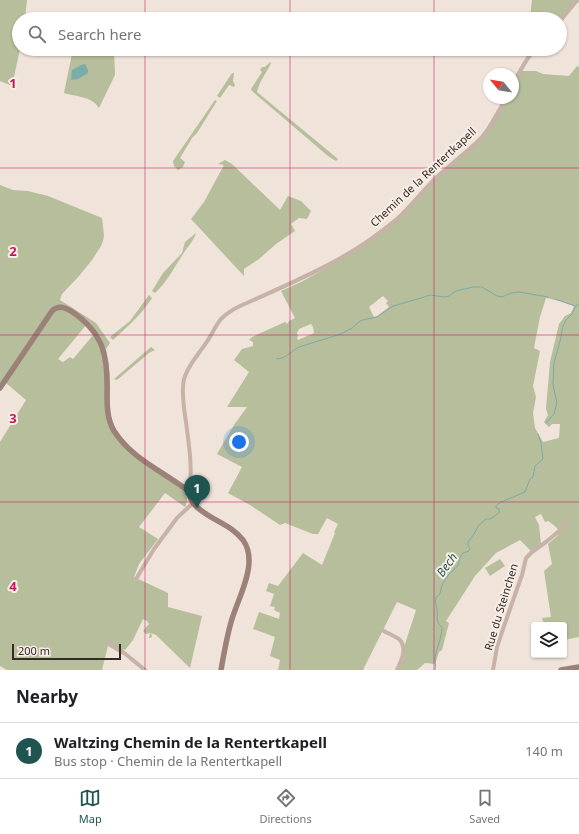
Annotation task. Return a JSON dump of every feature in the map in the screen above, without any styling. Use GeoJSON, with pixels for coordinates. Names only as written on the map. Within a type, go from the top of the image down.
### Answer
{"type":"FeatureCollection","features":[{"type":"Feature","properties":{"kind":"street"},"geometry":{"type":"LineString","coordinates":[[567,12],[577,0]]}},
{"type":"Feature","properties":{"kind":"street"},"geometry":{"type":"LineString","coordinates":[[519,74],[530,56]]}},
{"type":"Feature","properties":{"kind":"street","name":"Chemin de la Rentertkapell"},"geometry":{"type":"LineString","coordinates":[[193,503],[189,492],[190,456],[184,412],[184,380],[191,364],[221,319],[238,307],[303,278],[341,258],[374,236],[397,218],[435,179],[482,137],[493,122],[503,104]]}},
{"type":"Feature","properties":{"kind":"street"},"geometry":{"type":"LineString","coordinates":[[0,388],[52,311],[59,307],[70,310],[87,324],[100,341],[104,352],[106,362],[107,405],[109,420],[113,429],[120,439],[141,460],[189,492]]}},
{"type":"Feature","properties":{"kind":"street"},"geometry":{"type":"LineString","coordinates":[[136,579],[154,549],[177,518],[193,503],[207,515],[236,533],[242,539],[247,548],[249,565],[232,619],[221,670]]}},
{"type":"Feature","properties":{"kind":"street","name":"Rue du Steinchen"},"geometry":{"type":"LineString","coordinates":[[492,670],[501,635],[522,575],[526,558],[555,535],[570,520]]}},
{"type":"Feature","properties":{"kind":"street"},"geometry":{"type":"LineString","coordinates":[[384,631],[398,639],[402,645],[402,657],[397,670]]}},
{"type":"Feature","properties":{"kind":"street"},"geometry":{"type":"LineString","coordinates":[[107,642],[123,652],[144,670]]}},
{"type":"Feature","properties":{"kind":"street"},"geometry":{"type":"LineString","coordinates":[[561,670],[579,667]]}},
{"type":"Feature","properties":{"kind":"green space"},"geometry":{"type":"Polygon","coordinates":[[[0,0],[27,0],[26,12],[12,12],[12,56],[18,56],[12,86],[0,81],[0,0]]]}},
{"type":"Feature","properties":{"kind":"green space"},"geometry":{"type":"Polygon","coordinates":[[[532,0],[579,0],[579,3],[578,2],[567,15],[567,12],[531,12],[532,0]]]}},
{"type":"Feature","properties":{"kind":"green space"},"geometry":{"type":"Polygon","coordinates":[[[72,56],[114,56],[115,75],[99,108],[88,99],[64,93],[72,56]]]}},
{"type":"Feature","properties":{"kind":"green space"},"geometry":{"type":"Polygon","coordinates":[[[527,56],[531,56],[522,71],[536,71],[543,74],[569,76],[577,66],[579,67],[579,637],[567,639],[567,622],[543,622],[542,618],[551,617],[544,571],[552,564],[548,544],[558,535],[559,532],[557,528],[548,521],[545,522],[541,514],[535,517],[539,525],[541,544],[531,551],[520,540],[496,553],[475,576],[446,621],[449,623],[442,650],[439,652],[435,664],[425,663],[417,670],[399,670],[404,658],[405,644],[416,610],[397,602],[363,670],[278,670],[280,660],[270,656],[275,637],[253,629],[259,612],[279,619],[280,613],[274,610],[275,607],[270,606],[274,594],[266,591],[269,583],[278,586],[303,553],[322,565],[338,524],[327,518],[318,534],[313,534],[285,523],[280,525],[250,505],[228,493],[242,467],[217,454],[234,425],[247,407],[227,407],[249,372],[234,360],[242,349],[253,346],[253,342],[249,340],[252,337],[285,322],[287,324],[295,318],[281,291],[303,281],[342,259],[414,204],[412,201],[434,177],[480,137],[501,104],[519,104],[519,69],[527,56]],[[383,296],[369,307],[374,317],[389,307],[386,303],[388,301],[383,296]],[[546,298],[540,317],[534,348],[540,351],[533,386],[536,397],[533,413],[535,428],[543,442],[559,438],[560,424],[552,424],[549,427],[544,422],[548,415],[546,409],[550,362],[559,324],[565,316],[571,313],[574,306],[546,298]],[[311,324],[299,329],[297,333],[298,340],[314,333],[311,324]]]}},
{"type":"Feature","properties":{"kind":"green space"},"geometry":{"type":"Polygon","coordinates":[[[270,62],[271,63],[257,92],[338,159],[336,161],[328,156],[252,91],[251,89],[262,72],[260,70],[270,62]]]}},
{"type":"Feature","properties":{"kind":"green space"},"geometry":{"type":"Polygon","coordinates":[[[232,73],[234,73],[233,81],[235,85],[234,87],[229,85],[220,98],[217,96],[232,73]]]}},
{"type":"Feature","properties":{"kind":"green space"},"geometry":{"type":"Polygon","coordinates":[[[215,100],[217,101],[180,158],[185,162],[183,167],[178,170],[174,166],[173,161],[215,100]]]}},
{"type":"Feature","properties":{"kind":"green space"},"geometry":{"type":"Polygon","coordinates":[[[225,160],[232,164],[280,210],[288,196],[301,201],[311,211],[307,219],[299,218],[291,224],[295,231],[244,269],[244,276],[191,219],[204,202],[224,165],[218,164],[225,160]]]}},
{"type":"Feature","properties":{"kind":"green space"},"geometry":{"type":"Polygon","coordinates":[[[0,185],[13,190],[28,191],[48,196],[102,218],[104,236],[101,246],[79,276],[62,294],[60,300],[96,323],[110,343],[106,349],[110,374],[110,409],[112,420],[116,429],[123,439],[142,458],[181,489],[187,497],[185,507],[165,493],[139,527],[158,539],[139,564],[134,577],[168,593],[168,607],[202,616],[190,668],[156,635],[151,633],[152,637],[149,638],[150,633],[146,634],[143,631],[149,624],[143,619],[133,640],[125,650],[123,649],[123,655],[108,646],[102,670],[7,670],[0,666],[0,442],[26,400],[6,383],[0,384],[0,185]],[[87,324],[58,359],[63,362],[70,357],[73,359],[94,334],[87,324]]]}},
{"type":"Feature","properties":{"kind":"green space"},"geometry":{"type":"Polygon","coordinates":[[[196,233],[170,275],[155,293],[152,291],[163,273],[182,253],[185,242],[196,233]]]}},
{"type":"Feature","properties":{"kind":"green space"},"geometry":{"type":"Polygon","coordinates":[[[149,295],[152,298],[144,309],[113,340],[110,337],[130,321],[149,295]]]}},
{"type":"Feature","properties":{"kind":"green space"},"geometry":{"type":"Polygon","coordinates":[[[151,347],[155,350],[149,353],[117,380],[114,379],[151,347]]]}},
{"type":"Feature","properties":{"kind":"green space"},"geometry":{"type":"Polygon","coordinates":[[[500,559],[505,566],[490,576],[485,568],[500,559]]]}},
{"type":"Feature","properties":{"kind":"water"},"geometry":{"type":"Polygon","coordinates":[[[85,64],[88,73],[78,79],[71,80],[72,70],[85,64]]]}},
{"type":"Feature","properties":{"kind":"waterway"},"geometry":{"type":"LineString","coordinates":[[277,359],[286,356],[299,347],[341,334],[352,328],[360,321],[377,317],[393,306],[430,295],[445,297],[456,291],[473,287],[482,287],[497,296],[502,297],[511,293],[519,292],[548,297]]}},
{"type":"Feature","properties":{"kind":"waterway"},"geometry":{"type":"LineString","coordinates":[[555,299],[575,306]]}},
{"type":"Feature","properties":{"kind":"waterway","name":"Bech"},"geometry":{"type":"LineString","coordinates":[[546,423],[554,414],[557,403],[553,385],[554,363],[563,326],[576,306],[579,304]]}},
{"type":"Feature","properties":{"kind":"waterway","name":"Bech"},"geometry":{"type":"LineString","coordinates":[[435,670],[435,657],[442,631],[442,627],[437,621],[436,597],[440,594],[446,578],[458,565],[459,559],[463,553],[469,551],[470,549],[468,542],[479,525],[486,519],[490,519],[499,513],[499,509],[496,508],[499,503],[525,492],[530,479],[533,477],[535,466],[543,459],[538,434]]}},
{"type":"Feature","properties":{"kind":"place","name":"Waltzing Chemin de la Rentertkapell"},"geometry":{"type":"Point","coordinates":[197,508]}}]}
